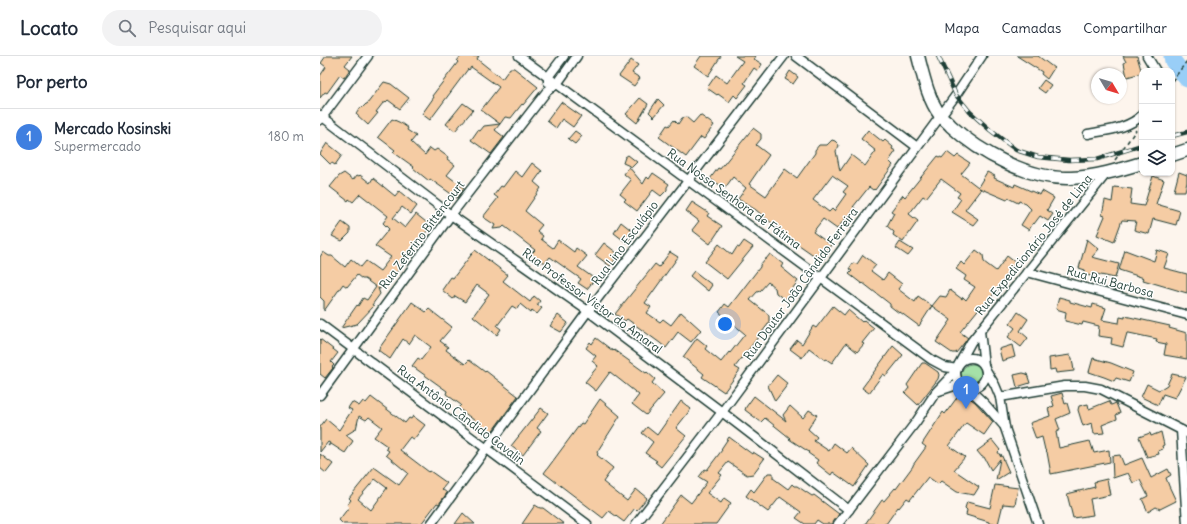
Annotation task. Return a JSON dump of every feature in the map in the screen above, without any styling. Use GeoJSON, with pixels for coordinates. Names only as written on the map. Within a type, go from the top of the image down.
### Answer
{"type":"FeatureCollection","features":[{"type":"Feature","properties":{"kind":"main road"},"geometry":{"type":"LineString","coordinates":[[918,56],[930,98],[940,115],[963,137],[1011,164],[1035,173],[1052,177],[1070,178],[1106,174],[1139,164]]}},
{"type":"Feature","properties":{"kind":"main road"},"geometry":{"type":"LineString","coordinates":[[1175,154],[1187,150]]}},
{"type":"Feature","properties":{"kind":"street"},"geometry":{"type":"LineString","coordinates":[[321,117],[368,56]]}},
{"type":"Feature","properties":{"kind":"street","name":"Rua Nossa Senhora de Fátima"},"geometry":{"type":"LineString","coordinates":[[519,56],[932,360],[945,366],[957,368]]}},
{"type":"Feature","properties":{"kind":"street"},"geometry":{"type":"LineString","coordinates":[[547,91],[548,78],[564,56]]}},
{"type":"Feature","properties":{"kind":"street","name":"Rua Zeferino Bittencourt"},"geometry":{"type":"LineString","coordinates":[[320,395],[451,215],[547,91],[557,84],[577,56]]}},
{"type":"Feature","properties":{"kind":"street","name":"Rua Lino Esculápio"},"geometry":{"type":"LineString","coordinates":[[431,524],[588,311],[784,56]]}},
{"type":"Feature","properties":{"kind":"street"},"geometry":{"type":"LineString","coordinates":[[796,56],[917,147]]}},
{"type":"Feature","properties":{"kind":"street","name":"Rua Doutor João Cândido Ferreira"},"geometry":{"type":"LineString","coordinates":[[636,524],[722,412],[956,95],[982,56]]}},
{"type":"Feature","properties":{"kind":"street"},"geometry":{"type":"LineString","coordinates":[[1147,56],[1154,68]]}},
{"type":"Feature","properties":{"kind":"street","name":"Rua Professor Victor do Amaral"},"geometry":{"type":"LineString","coordinates":[[321,117],[451,215],[588,311],[849,510]]}},
{"type":"Feature","properties":{"kind":"street"},"geometry":{"type":"LineString","coordinates":[[1088,134],[1122,128],[1139,118]]}},
{"type":"Feature","properties":{"kind":"street","name":"Rua Expedicionário José de Lima"},"geometry":{"type":"LineString","coordinates":[[838,524],[916,422],[936,392],[957,368],[971,342],[1106,174]]}},
{"type":"Feature","properties":{"kind":"street","name":"Rua Rui Barbosa"},"geometry":{"type":"LineString","coordinates":[[1027,272],[1187,315]]}},
{"type":"Feature","properties":{"kind":"street","name":"Rua Antônio Cândido Cavalin"},"geometry":{"type":"LineString","coordinates":[[320,324],[587,524]]}},
{"type":"Feature","properties":{"kind":"street","name":"Rua Expedicionário José de Lima"},"geometry":{"type":"LineString","coordinates":[[980,331],[985,368]]}},
{"type":"Feature","properties":{"kind":"street"},"geometry":{"type":"LineString","coordinates":[[1005,428],[984,403],[957,380],[957,368],[967,359],[976,359],[985,368],[995,384],[1000,397],[1005,428],[1038,524]]}},
{"type":"Feature","properties":{"kind":"street"},"geometry":{"type":"LineString","coordinates":[[969,389],[982,384],[986,375],[985,368]]}},
{"type":"Feature","properties":{"kind":"street"},"geometry":{"type":"LineString","coordinates":[[936,392],[960,384]]}},
{"type":"Feature","properties":{"kind":"street"},"geometry":{"type":"LineString","coordinates":[[1000,397],[1064,386],[1085,386],[1101,389],[1184,431],[1187,524]]}},
{"type":"Feature","properties":{"kind":"path"},"geometry":{"type":"LineString","coordinates":[[1175,77],[1187,61]]}},
{"type":"Feature","properties":{"kind":"path"},"geometry":{"type":"LineString","coordinates":[[1106,174],[1138,128]]}},
{"type":"Feature","properties":{"kind":"green space"},"geometry":{"type":"Polygon","coordinates":[[[972,364],[980,367],[983,375],[980,383],[972,386],[964,383],[961,375],[964,367],[972,364]]]}},
{"type":"Feature","properties":{"kind":"building"},"geometry":{"type":"Polygon","coordinates":[[[326,56],[352,56],[345,65],[350,69],[344,78],[340,75],[327,93],[325,92],[320,98],[320,76],[326,67],[321,63],[326,56]]]}},
{"type":"Feature","properties":{"kind":"building"},"geometry":{"type":"Polygon","coordinates":[[[461,56],[479,56],[477,59],[502,79],[510,68],[514,68],[538,87],[511,118],[505,117],[500,124],[481,110],[499,87],[471,67],[430,120],[422,114],[434,97],[432,96],[461,56]]]}},
{"type":"Feature","properties":{"kind":"building"},"geometry":{"type":"Polygon","coordinates":[[[701,56],[721,56],[708,76],[694,66],[701,56]]]}},
{"type":"Feature","properties":{"kind":"building"},"geometry":{"type":"Polygon","coordinates":[[[735,56],[756,56],[754,59],[762,64],[758,71],[754,68],[744,83],[747,85],[737,98],[734,95],[729,102],[707,88],[716,75],[727,83],[743,61],[735,56]]]}},
{"type":"Feature","properties":{"kind":"building"},"geometry":{"type":"Polygon","coordinates":[[[1017,56],[1038,56],[1054,68],[1047,79],[1041,74],[1042,72],[1017,56]]]}},
{"type":"Feature","properties":{"kind":"building"},"geometry":{"type":"Polygon","coordinates":[[[1123,56],[1137,56],[1141,68],[1139,68],[1139,74],[1127,77],[1127,68],[1125,68],[1124,63],[1126,62],[1123,56]]]}},
{"type":"Feature","properties":{"kind":"building"},"geometry":{"type":"Polygon","coordinates":[[[631,60],[638,65],[632,73],[640,78],[634,86],[619,76],[631,60]]]}},
{"type":"Feature","properties":{"kind":"building"},"geometry":{"type":"Polygon","coordinates":[[[790,71],[798,77],[793,84],[785,79],[790,71]]]}},
{"type":"Feature","properties":{"kind":"building"},"geometry":{"type":"Polygon","coordinates":[[[1044,80],[1051,85],[1045,93],[1038,88],[1044,80]]]}},
{"type":"Feature","properties":{"kind":"building"},"geometry":{"type":"Polygon","coordinates":[[[384,82],[391,84],[409,98],[400,109],[388,100],[383,103],[376,112],[378,113],[368,125],[356,114],[361,107],[362,108],[367,104],[384,82]]]}},
{"type":"Feature","properties":{"kind":"building"},"geometry":{"type":"Polygon","coordinates":[[[640,98],[648,104],[637,123],[626,114],[640,98]]]}},
{"type":"Feature","properties":{"kind":"building"},"geometry":{"type":"Polygon","coordinates":[[[658,99],[664,105],[654,117],[649,112],[658,99]]]}},
{"type":"Feature","properties":{"kind":"building"},"geometry":{"type":"Polygon","coordinates":[[[561,102],[581,116],[573,127],[562,119],[556,128],[547,121],[561,102]]]}},
{"type":"Feature","properties":{"kind":"building"},"geometry":{"type":"Polygon","coordinates":[[[463,103],[473,110],[455,131],[446,124],[463,103]]]}},
{"type":"Feature","properties":{"kind":"building"},"geometry":{"type":"Polygon","coordinates":[[[700,115],[714,125],[704,139],[701,137],[686,157],[659,137],[667,125],[669,126],[674,120],[678,124],[682,118],[686,117],[693,123],[700,115]]]}},
{"type":"Feature","properties":{"kind":"building"},"geometry":{"type":"Polygon","coordinates":[[[392,119],[401,123],[408,128],[407,130],[416,136],[411,142],[425,155],[430,148],[434,151],[437,149],[448,157],[447,159],[455,165],[447,175],[464,188],[457,198],[430,179],[429,181],[413,168],[414,167],[393,152],[395,150],[378,137],[392,119]]]}},
{"type":"Feature","properties":{"kind":"building"},"geometry":{"type":"Polygon","coordinates":[[[500,124],[495,130],[504,137],[491,154],[471,140],[478,130],[480,131],[484,126],[500,124]]]}},
{"type":"Feature","properties":{"kind":"building"},"geometry":{"type":"Polygon","coordinates":[[[753,128],[761,134],[761,139],[756,145],[769,155],[749,184],[766,196],[785,169],[797,178],[819,145],[827,145],[832,140],[839,146],[836,151],[840,171],[851,155],[865,166],[876,151],[861,139],[868,130],[883,142],[885,140],[893,147],[892,149],[896,151],[889,161],[893,165],[875,190],[869,187],[853,207],[855,208],[849,216],[848,215],[837,229],[823,219],[813,232],[831,245],[827,250],[829,252],[822,261],[792,240],[756,210],[738,199],[746,188],[733,177],[725,188],[710,179],[718,168],[720,169],[753,128]],[[832,175],[813,200],[829,212],[832,209],[834,211],[846,194],[843,192],[848,186],[832,175]]]}},
{"type":"Feature","properties":{"kind":"building"},"geometry":{"type":"Polygon","coordinates":[[[575,131],[582,136],[575,144],[568,139],[575,131]]]}},
{"type":"Feature","properties":{"kind":"building"},"geometry":{"type":"Polygon","coordinates":[[[327,143],[342,155],[335,165],[332,163],[330,164],[320,154],[327,143]]]}},
{"type":"Feature","properties":{"kind":"building"},"geometry":{"type":"Polygon","coordinates":[[[947,152],[955,158],[958,155],[970,163],[961,174],[978,187],[987,172],[995,176],[994,178],[1014,187],[1015,184],[1040,195],[1042,191],[1054,198],[1047,210],[1053,214],[1048,221],[1040,216],[1029,230],[1021,225],[1031,209],[1026,204],[1019,201],[1018,203],[1008,198],[1007,200],[979,188],[981,189],[965,210],[978,219],[973,225],[952,212],[961,199],[957,197],[960,193],[941,179],[926,198],[923,196],[909,214],[918,221],[903,242],[893,235],[894,232],[887,226],[894,213],[891,211],[903,195],[905,197],[938,156],[942,158],[947,152]]]}},
{"type":"Feature","properties":{"kind":"building"},"geometry":{"type":"Polygon","coordinates":[[[628,155],[637,162],[632,167],[623,163],[625,157],[628,155]]]}},
{"type":"Feature","properties":{"kind":"building"},"geometry":{"type":"Polygon","coordinates":[[[532,163],[542,171],[534,182],[541,188],[525,211],[542,225],[537,231],[543,236],[541,239],[553,248],[558,240],[574,252],[576,248],[587,256],[578,267],[595,279],[587,289],[578,283],[581,279],[550,257],[545,263],[542,261],[541,263],[531,254],[535,250],[504,226],[502,228],[493,229],[495,225],[483,217],[498,198],[494,195],[501,186],[503,187],[515,171],[522,177],[532,163]]]}},
{"type":"Feature","properties":{"kind":"building"},"geometry":{"type":"Polygon","coordinates":[[[629,167],[643,184],[647,177],[649,179],[653,173],[669,184],[667,190],[661,196],[653,190],[637,211],[624,201],[626,199],[620,194],[631,180],[624,174],[629,167]]]}},
{"type":"Feature","properties":{"kind":"building"},"geometry":{"type":"Polygon","coordinates":[[[1179,172],[1187,175],[1185,191],[1174,191],[1179,172]]]}},
{"type":"Feature","properties":{"kind":"building"},"geometry":{"type":"Polygon","coordinates":[[[344,173],[353,180],[357,175],[360,175],[370,183],[373,178],[395,196],[399,191],[417,206],[411,214],[402,207],[393,218],[405,228],[416,214],[431,226],[407,256],[409,259],[404,266],[402,265],[392,278],[390,277],[380,289],[378,288],[380,294],[372,305],[374,306],[357,324],[341,328],[357,305],[358,306],[363,298],[367,300],[376,287],[357,275],[347,287],[343,284],[324,311],[324,301],[320,297],[320,257],[323,252],[329,256],[332,256],[345,267],[351,259],[361,267],[366,261],[380,271],[391,257],[375,246],[389,229],[383,223],[388,216],[360,194],[353,202],[349,199],[348,201],[330,187],[339,176],[344,173]]]}},
{"type":"Feature","properties":{"kind":"building"},"geometry":{"type":"Polygon","coordinates":[[[1153,176],[1164,180],[1156,204],[1180,211],[1176,225],[1153,219],[1149,234],[1134,230],[1136,221],[1122,220],[1114,242],[1097,235],[1105,216],[1102,215],[1105,200],[1112,202],[1114,187],[1132,189],[1130,204],[1144,206],[1153,176]]]}},
{"type":"Feature","properties":{"kind":"building"},"geometry":{"type":"Polygon","coordinates":[[[692,202],[709,213],[707,216],[722,226],[710,244],[692,230],[699,221],[686,211],[692,202]]]}},
{"type":"Feature","properties":{"kind":"building"},"geometry":{"type":"Polygon","coordinates":[[[342,222],[350,228],[350,233],[342,241],[332,236],[342,222]]]}},
{"type":"Feature","properties":{"kind":"building"},"geometry":{"type":"Polygon","coordinates":[[[621,222],[635,233],[627,243],[614,233],[621,222]]]}},
{"type":"Feature","properties":{"kind":"building"},"geometry":{"type":"Polygon","coordinates":[[[1087,239],[1099,249],[1092,257],[1119,264],[1115,278],[1096,274],[1095,277],[1083,274],[1085,270],[1079,268],[1087,239]]]}},
{"type":"Feature","properties":{"kind":"building"},"geometry":{"type":"Polygon","coordinates":[[[744,241],[753,247],[727,279],[705,262],[719,244],[732,255],[737,247],[739,248],[744,241]]]}},
{"type":"Feature","properties":{"kind":"building"},"geometry":{"type":"Polygon","coordinates":[[[900,242],[913,250],[908,256],[896,248],[900,242]]]}},
{"type":"Feature","properties":{"kind":"building"},"geometry":{"type":"Polygon","coordinates":[[[604,243],[617,253],[613,258],[615,260],[610,266],[595,255],[604,243]]]}},
{"type":"Feature","properties":{"kind":"building"},"geometry":{"type":"Polygon","coordinates":[[[475,250],[508,275],[503,281],[530,302],[534,296],[540,301],[537,305],[542,308],[537,314],[532,310],[531,313],[520,304],[517,309],[512,306],[497,326],[501,329],[497,335],[473,316],[489,294],[477,285],[465,302],[455,296],[453,299],[442,290],[451,277],[453,278],[475,250]]]}},
{"type":"Feature","properties":{"kind":"building"},"geometry":{"type":"Polygon","coordinates":[[[976,250],[983,255],[984,262],[996,271],[1007,256],[1016,263],[984,308],[981,306],[960,332],[968,338],[956,353],[952,353],[936,342],[951,320],[932,306],[940,296],[946,297],[950,290],[962,299],[963,297],[966,300],[975,287],[964,280],[966,276],[956,269],[961,262],[964,265],[976,250]]]}},
{"type":"Feature","properties":{"kind":"building"},"geometry":{"type":"Polygon","coordinates":[[[1125,250],[1154,261],[1157,250],[1169,254],[1164,268],[1187,274],[1187,293],[1143,280],[1144,278],[1119,270],[1125,250]]]}},
{"type":"Feature","properties":{"kind":"building"},"geometry":{"type":"Polygon","coordinates":[[[670,252],[678,257],[645,303],[651,307],[647,313],[660,322],[663,319],[671,325],[681,312],[701,330],[691,342],[678,332],[666,348],[627,319],[625,321],[615,314],[655,264],[659,267],[670,252]]]}},
{"type":"Feature","properties":{"kind":"building"},"geometry":{"type":"Polygon","coordinates":[[[770,254],[783,264],[781,267],[798,281],[787,298],[784,299],[776,293],[775,288],[768,282],[750,300],[769,315],[769,323],[735,367],[740,370],[724,392],[702,377],[704,374],[683,357],[697,338],[707,346],[705,349],[721,362],[729,352],[730,353],[745,334],[719,312],[725,304],[729,307],[770,254]]]}},
{"type":"Feature","properties":{"kind":"building"},"geometry":{"type":"Polygon","coordinates":[[[863,255],[876,265],[871,271],[883,280],[888,273],[902,284],[898,289],[915,302],[918,296],[932,306],[919,326],[900,312],[899,313],[890,306],[890,304],[849,274],[852,271],[849,269],[853,263],[857,264],[863,255]]]}},
{"type":"Feature","properties":{"kind":"building"},"geometry":{"type":"Polygon","coordinates":[[[694,271],[712,285],[708,291],[690,276],[694,271]]]}},
{"type":"Feature","properties":{"kind":"building"},"geometry":{"type":"Polygon","coordinates":[[[1059,297],[1070,300],[1070,302],[1092,308],[1093,304],[1106,308],[1102,320],[1119,323],[1120,317],[1125,318],[1125,316],[1170,326],[1169,328],[1187,333],[1187,359],[1164,355],[1166,344],[1156,342],[1157,339],[1129,333],[1127,333],[1123,347],[1111,344],[1112,338],[1098,336],[1099,326],[1083,322],[1082,325],[1065,321],[1066,312],[1056,309],[1059,297]]]}},
{"type":"Feature","properties":{"kind":"building"},"geometry":{"type":"Polygon","coordinates":[[[412,302],[426,312],[429,309],[452,327],[440,341],[448,347],[446,350],[465,364],[469,360],[485,372],[486,371],[518,396],[491,433],[458,408],[461,405],[446,394],[447,391],[412,366],[418,358],[421,360],[431,347],[415,335],[409,344],[403,339],[390,359],[378,350],[412,302]]]}},
{"type":"Feature","properties":{"kind":"building"},"geometry":{"type":"Polygon","coordinates":[[[833,306],[844,315],[848,310],[862,322],[864,320],[874,328],[857,352],[846,343],[832,363],[826,359],[825,360],[809,348],[802,358],[790,349],[797,340],[802,344],[813,326],[816,328],[833,306]]]}},
{"type":"Feature","properties":{"kind":"building"},"geometry":{"type":"Polygon","coordinates":[[[1018,312],[1028,319],[1020,331],[1028,338],[1021,347],[1008,337],[1015,328],[1010,324],[1018,312]]]}},
{"type":"Feature","properties":{"kind":"building"},"geometry":{"type":"Polygon","coordinates":[[[558,315],[568,323],[561,332],[550,326],[558,315]]]}},
{"type":"Feature","properties":{"kind":"building"},"geometry":{"type":"Polygon","coordinates":[[[596,338],[655,379],[652,383],[664,394],[646,415],[632,404],[639,395],[610,372],[596,391],[585,382],[598,366],[592,361],[596,356],[586,348],[590,342],[592,344],[596,338]]]}},
{"type":"Feature","properties":{"kind":"building"},"geometry":{"type":"Polygon","coordinates":[[[320,339],[338,353],[331,362],[334,365],[332,367],[333,368],[325,378],[320,374],[320,339]]]}},
{"type":"Feature","properties":{"kind":"building"},"geometry":{"type":"Polygon","coordinates":[[[1012,345],[1015,357],[1002,361],[999,349],[1012,345]]]}},
{"type":"Feature","properties":{"kind":"building"},"geometry":{"type":"Polygon","coordinates":[[[893,346],[903,355],[886,376],[883,374],[869,393],[862,388],[893,346]]]}},
{"type":"Feature","properties":{"kind":"building"},"geometry":{"type":"Polygon","coordinates":[[[1070,355],[1072,358],[1074,371],[1056,373],[1055,369],[1050,370],[1049,358],[1070,355]]]}},
{"type":"Feature","properties":{"kind":"building"},"geometry":{"type":"Polygon","coordinates":[[[1093,358],[1111,363],[1133,372],[1129,382],[1116,378],[1114,381],[1089,372],[1093,358]]]}},
{"type":"Feature","properties":{"kind":"building"},"geometry":{"type":"Polygon","coordinates":[[[922,363],[925,363],[938,372],[939,375],[938,379],[918,405],[905,393],[909,388],[907,385],[922,363]]]}},
{"type":"Feature","properties":{"kind":"building"},"geometry":{"type":"Polygon","coordinates":[[[1023,373],[1027,374],[1030,383],[1017,387],[1014,375],[1023,373]]]}},
{"type":"Feature","properties":{"kind":"building"},"geometry":{"type":"Polygon","coordinates":[[[1172,374],[1186,377],[1175,398],[1163,394],[1158,405],[1141,397],[1147,384],[1159,390],[1167,385],[1172,374]]]}},
{"type":"Feature","properties":{"kind":"building"},"geometry":{"type":"Polygon","coordinates":[[[777,375],[788,384],[775,401],[768,386],[777,375]]]}},
{"type":"Feature","properties":{"kind":"building"},"geometry":{"type":"Polygon","coordinates":[[[961,392],[975,402],[993,422],[984,435],[966,423],[949,446],[965,457],[954,470],[979,487],[974,495],[957,492],[941,481],[938,484],[928,477],[910,500],[907,498],[899,508],[898,507],[886,524],[865,524],[882,500],[884,501],[895,488],[896,489],[913,466],[926,447],[922,444],[943,412],[945,414],[961,392]]]}},
{"type":"Feature","properties":{"kind":"building"},"geometry":{"type":"Polygon","coordinates":[[[1062,393],[1065,404],[1067,403],[1070,413],[1056,419],[1060,430],[1056,432],[1059,448],[1090,441],[1094,453],[1109,450],[1110,462],[1051,474],[1047,452],[1045,450],[1042,437],[1036,439],[1030,423],[1050,416],[1048,408],[1054,406],[1051,396],[1062,393]]]}},
{"type":"Feature","properties":{"kind":"building"},"geometry":{"type":"Polygon","coordinates":[[[754,396],[786,421],[783,415],[790,406],[803,418],[809,410],[817,415],[808,429],[817,437],[814,441],[829,451],[834,443],[847,453],[851,448],[869,465],[854,487],[833,472],[831,475],[816,463],[818,460],[808,453],[809,452],[789,439],[790,438],[765,418],[761,422],[745,410],[754,396]]]}},
{"type":"Feature","properties":{"kind":"building"},"geometry":{"type":"Polygon","coordinates":[[[371,397],[405,423],[413,416],[425,425],[414,439],[410,437],[400,450],[429,472],[430,471],[447,483],[442,489],[447,493],[439,504],[437,503],[421,524],[343,524],[339,520],[349,507],[347,505],[351,500],[349,498],[374,467],[399,485],[408,473],[386,455],[389,451],[386,449],[387,446],[374,437],[382,427],[369,417],[366,420],[359,416],[356,429],[346,435],[353,441],[345,453],[331,444],[328,446],[330,443],[328,442],[320,452],[320,427],[326,419],[339,430],[352,410],[348,408],[352,402],[359,406],[363,401],[366,403],[371,397]],[[375,479],[358,499],[371,510],[387,488],[375,479]]]}},
{"type":"Feature","properties":{"kind":"building"},"geometry":{"type":"Polygon","coordinates":[[[600,399],[620,416],[597,452],[597,455],[613,468],[603,482],[627,501],[636,489],[647,498],[637,510],[635,508],[624,522],[609,511],[603,518],[544,473],[581,423],[583,424],[600,399]]]}},
{"type":"Feature","properties":{"kind":"building"},"geometry":{"type":"Polygon","coordinates":[[[681,401],[691,409],[676,428],[686,436],[661,467],[655,462],[657,461],[645,453],[653,442],[642,433],[647,427],[657,435],[681,401]]]}},
{"type":"Feature","properties":{"kind":"building"},"geometry":{"type":"Polygon","coordinates":[[[1109,401],[1111,405],[1116,403],[1120,413],[1116,415],[1117,419],[1102,425],[1104,433],[1094,434],[1092,423],[1083,426],[1078,410],[1079,406],[1088,404],[1089,409],[1109,401]]]}},
{"type":"Feature","properties":{"kind":"building"},"geometry":{"type":"Polygon","coordinates":[[[541,408],[548,413],[537,428],[541,431],[523,455],[511,446],[541,408]]]}},
{"type":"Feature","properties":{"kind":"building"},"geometry":{"type":"Polygon","coordinates":[[[1161,432],[1164,445],[1162,446],[1163,449],[1158,451],[1159,454],[1147,457],[1139,437],[1150,433],[1151,436],[1161,432]]]}},
{"type":"Feature","properties":{"kind":"building"},"geometry":{"type":"Polygon","coordinates":[[[729,437],[752,454],[753,452],[764,459],[753,474],[747,475],[728,462],[719,473],[722,475],[707,493],[721,503],[724,498],[731,503],[716,524],[660,524],[681,495],[691,503],[707,482],[699,477],[705,469],[707,470],[722,450],[721,449],[729,437]]]}},
{"type":"Feature","properties":{"kind":"building"},"geometry":{"type":"Polygon","coordinates":[[[992,440],[1000,450],[998,452],[1001,457],[1001,454],[1009,472],[996,480],[1000,459],[991,470],[984,457],[982,457],[977,451],[992,440]]]}},
{"type":"Feature","properties":{"kind":"building"},"geometry":{"type":"Polygon","coordinates":[[[320,454],[333,464],[326,473],[320,468],[320,454]]]}},
{"type":"Feature","properties":{"kind":"building"},"geometry":{"type":"Polygon","coordinates":[[[1120,455],[1124,465],[1142,458],[1151,478],[1168,469],[1171,475],[1166,478],[1176,501],[1160,509],[1156,507],[1148,512],[1142,499],[1148,496],[1140,480],[1133,483],[1128,473],[1113,478],[1112,456],[1120,455]]]}},
{"type":"Feature","properties":{"kind":"building"},"geometry":{"type":"Polygon","coordinates":[[[768,473],[773,473],[773,478],[788,489],[792,484],[812,496],[814,495],[839,514],[833,524],[823,524],[817,520],[814,524],[805,524],[796,518],[801,512],[780,497],[768,512],[746,496],[751,489],[754,492],[768,473]]]}},
{"type":"Feature","properties":{"kind":"building"},"geometry":{"type":"Polygon","coordinates":[[[1107,479],[1110,495],[1090,499],[1093,515],[1073,518],[1067,494],[1095,487],[1094,482],[1107,479]]]}},
{"type":"Feature","properties":{"kind":"building"},"geometry":{"type":"Polygon","coordinates":[[[995,485],[1018,488],[1015,505],[1003,504],[998,524],[989,524],[989,522],[966,515],[967,510],[965,508],[967,502],[990,508],[995,485]]]}},
{"type":"Feature","properties":{"kind":"building"},"geometry":{"type":"Polygon","coordinates":[[[535,505],[543,508],[564,524],[522,524],[535,505]]]}},
{"type":"Feature","properties":{"kind":"building"},"geometry":{"type":"Polygon","coordinates":[[[463,513],[475,524],[455,524],[463,513]]]}},
{"type":"Feature","properties":{"kind":"waterway"},"geometry":{"type":"LineString","coordinates":[[1172,56],[1173,61],[1187,79]]}},
{"type":"Feature","properties":{"kind":"railway"},"geometry":{"type":"LineString","coordinates":[[938,56],[956,95],[970,112],[1016,150],[1038,157],[1069,160],[1097,159],[1139,146]]}},
{"type":"Feature","properties":{"kind":"railway"},"geometry":{"type":"LineString","coordinates":[[1175,135],[1187,132]]}},
{"type":"Feature","properties":{"kind":"place","name":"Mercado Kosinski"},"geometry":{"type":"Point","coordinates":[966,409]}}]}
